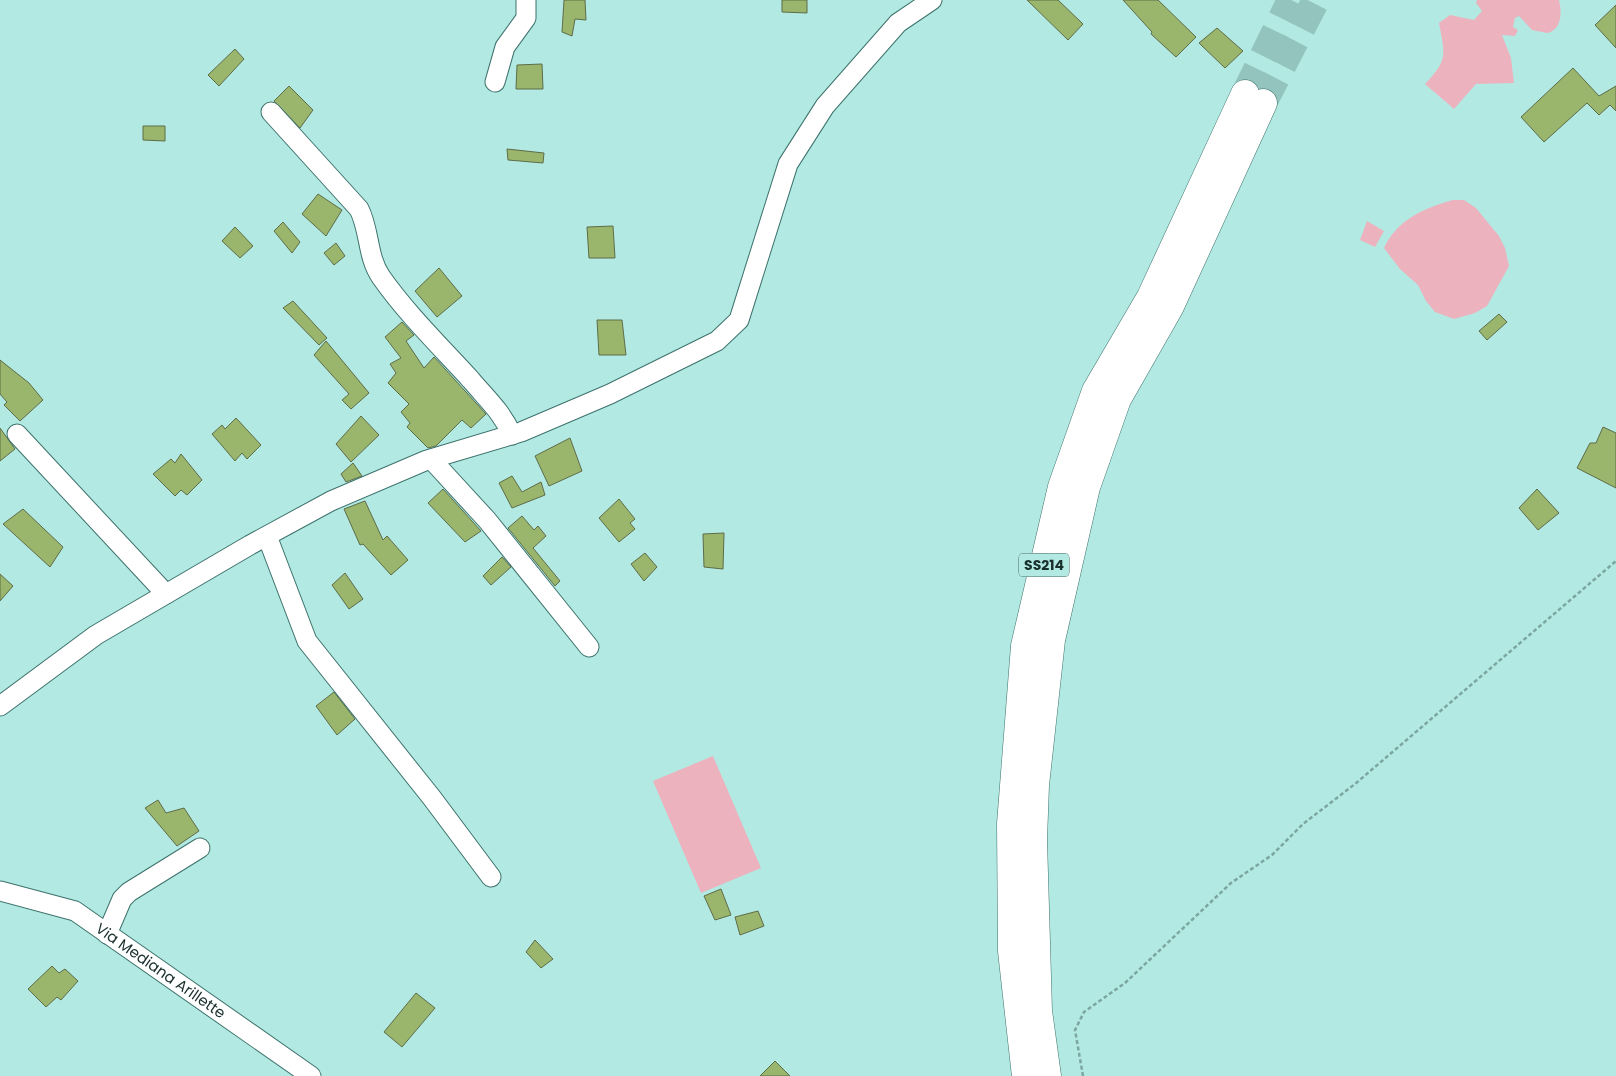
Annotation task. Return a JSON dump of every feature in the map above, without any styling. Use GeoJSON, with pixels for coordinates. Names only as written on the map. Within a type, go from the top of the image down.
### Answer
{"type":"FeatureCollection","features":[{"type":"Feature","properties":{"kind":"highway","name":"SS214"},"geometry":{"type":"LineString","coordinates":[[1026,1076],[1012,951],[1011,824],[1025,646],[1062,487],[1096,391],[1151,298],[1254,98],[1170,306],[1117,399],[1086,488],[1051,640],[1035,785],[1033,840],[1038,1011],[1047,1076]]}},
{"type":"Feature","properties":{"kind":"street"},"geometry":{"type":"LineString","coordinates":[[495,82],[505,47],[526,18],[526,0]]}},
{"type":"Feature","properties":{"kind":"street"},"geometry":{"type":"LineString","coordinates":[[0,706],[96,635],[266,536],[331,501],[431,459],[512,435],[610,394],[717,341],[739,320],[788,164],[824,106],[898,23],[932,0]]}},
{"type":"Feature","properties":{"kind":"street"},"geometry":{"type":"LineString","coordinates":[[271,112],[359,209],[366,222],[372,259],[380,276],[414,320],[436,340],[504,417],[512,435]]}},
{"type":"Feature","properties":{"kind":"street"},"geometry":{"type":"LineString","coordinates":[[17,434],[166,594]]}},
{"type":"Feature","properties":{"kind":"street"},"geometry":{"type":"LineString","coordinates":[[431,459],[487,520],[589,647]]}},
{"type":"Feature","properties":{"kind":"street"},"geometry":{"type":"LineString","coordinates":[[266,536],[307,641],[432,798],[490,877]]}},
{"type":"Feature","properties":{"kind":"street"},"geometry":{"type":"LineString","coordinates":[[107,934],[122,899],[129,892],[200,848]]}},
{"type":"Feature","properties":{"kind":"street","name":"Via Mediana Arillette"},"geometry":{"type":"LineString","coordinates":[[0,891],[75,911],[311,1076]]}},
{"type":"Feature","properties":{"kind":"path"},"geometry":{"type":"LineString","coordinates":[[1083,1076],[1075,1030],[1084,1012],[1126,983],[1231,883],[1272,855],[1303,824],[1355,784],[1616,561]]}},
{"type":"Feature","properties":{"kind":"shaded area"},"geometry":{"type":"Polygon","coordinates":[[[1477,0],[1559,0],[1560,20],[1556,28],[1547,33],[1532,30],[1519,16],[1515,18],[1513,27],[1518,30],[1515,36],[1502,35],[1511,58],[1514,83],[1476,84],[1454,109],[1425,84],[1438,69],[1443,56],[1443,43],[1439,23],[1450,15],[1474,20],[1482,11],[1476,3],[1477,0]]]}},
{"type":"Feature","properties":{"kind":"shaded area"},"geometry":{"type":"Polygon","coordinates":[[[1453,200],[1464,200],[1476,208],[1499,236],[1505,248],[1509,266],[1487,306],[1475,313],[1454,319],[1435,312],[1426,301],[1418,285],[1400,269],[1384,248],[1396,230],[1412,216],[1453,200]]]}},
{"type":"Feature","properties":{"kind":"shaded area"},"geometry":{"type":"Polygon","coordinates":[[[1367,221],[1384,231],[1375,247],[1360,240],[1367,221]]]}},
{"type":"Feature","properties":{"kind":"shaded area"},"geometry":{"type":"Polygon","coordinates":[[[713,756],[761,868],[701,893],[653,781],[713,756]]]}},
{"type":"Feature","properties":{"kind":"building"},"geometry":{"type":"Polygon","coordinates":[[[564,0],[585,0],[586,20],[575,19],[572,36],[562,32],[564,0]]]}},
{"type":"Feature","properties":{"kind":"building"},"geometry":{"type":"Polygon","coordinates":[[[782,0],[807,0],[807,13],[782,12],[782,0]]]}},
{"type":"Feature","properties":{"kind":"building"},"geometry":{"type":"Polygon","coordinates":[[[1027,0],[1058,0],[1083,24],[1068,40],[1027,0]]]}},
{"type":"Feature","properties":{"kind":"building"},"geometry":{"type":"Polygon","coordinates":[[[1123,0],[1158,0],[1196,37],[1176,57],[1151,34],[1152,32],[1123,0]]]}},
{"type":"Feature","properties":{"kind":"building"},"geometry":{"type":"Polygon","coordinates":[[[1616,5],[1616,48],[1595,25],[1616,5]]]}},
{"type":"Feature","properties":{"kind":"building"},"geometry":{"type":"Polygon","coordinates":[[[1217,28],[1243,51],[1225,68],[1199,43],[1217,28]]]}},
{"type":"Feature","properties":{"kind":"building"},"geometry":{"type":"Polygon","coordinates":[[[235,49],[244,59],[219,86],[208,75],[235,49]]]}},
{"type":"Feature","properties":{"kind":"building"},"geometry":{"type":"Polygon","coordinates":[[[542,64],[543,89],[516,89],[517,65],[542,64]]]}},
{"type":"Feature","properties":{"kind":"building"},"geometry":{"type":"Polygon","coordinates":[[[1573,68],[1599,96],[1616,86],[1616,111],[1610,105],[1599,115],[1587,103],[1544,142],[1521,117],[1573,68]]]}},
{"type":"Feature","properties":{"kind":"building"},"geometry":{"type":"Polygon","coordinates":[[[289,86],[313,110],[300,128],[274,101],[289,86]]]}},
{"type":"Feature","properties":{"kind":"building"},"geometry":{"type":"Polygon","coordinates":[[[143,126],[165,126],[165,141],[143,140],[143,126]]]}},
{"type":"Feature","properties":{"kind":"building"},"geometry":{"type":"Polygon","coordinates":[[[507,149],[544,153],[543,163],[508,160],[507,149]]]}},
{"type":"Feature","properties":{"kind":"building"},"geometry":{"type":"Polygon","coordinates":[[[318,194],[342,210],[326,236],[302,214],[318,194]]]}},
{"type":"Feature","properties":{"kind":"building"},"geometry":{"type":"Polygon","coordinates":[[[283,222],[300,242],[292,253],[274,231],[283,222]]]}},
{"type":"Feature","properties":{"kind":"building"},"geometry":{"type":"Polygon","coordinates":[[[613,226],[615,258],[589,258],[587,227],[613,226]]]}},
{"type":"Feature","properties":{"kind":"building"},"geometry":{"type":"Polygon","coordinates":[[[235,227],[253,246],[240,258],[222,241],[235,227]]]}},
{"type":"Feature","properties":{"kind":"building"},"geometry":{"type":"Polygon","coordinates":[[[336,243],[345,256],[334,265],[324,253],[336,243]]]}},
{"type":"Feature","properties":{"kind":"building"},"geometry":{"type":"Polygon","coordinates":[[[439,268],[462,296],[437,317],[415,291],[439,268]]]}},
{"type":"Feature","properties":{"kind":"building"},"geometry":{"type":"Polygon","coordinates":[[[293,301],[327,338],[319,345],[283,308],[293,301]]]}},
{"type":"Feature","properties":{"kind":"building"},"geometry":{"type":"Polygon","coordinates":[[[1499,314],[1507,322],[1487,340],[1479,331],[1499,314]]]}},
{"type":"Feature","properties":{"kind":"building"},"geometry":{"type":"Polygon","coordinates":[[[597,320],[622,320],[626,355],[599,355],[597,320]]]}},
{"type":"Feature","properties":{"kind":"building"},"geometry":{"type":"Polygon","coordinates":[[[402,322],[414,335],[406,341],[424,368],[434,357],[486,414],[471,428],[462,420],[436,446],[428,448],[407,427],[410,423],[401,412],[409,404],[388,383],[396,373],[390,364],[401,358],[385,337],[402,322]]]}},
{"type":"Feature","properties":{"kind":"building"},"geometry":{"type":"Polygon","coordinates":[[[326,341],[369,393],[351,409],[342,400],[349,394],[314,355],[326,341]]]}},
{"type":"Feature","properties":{"kind":"building"},"geometry":{"type":"Polygon","coordinates":[[[0,360],[29,383],[43,400],[20,421],[4,405],[7,402],[0,394],[0,360]]]}},
{"type":"Feature","properties":{"kind":"building"},"geometry":{"type":"Polygon","coordinates":[[[361,416],[379,435],[351,462],[336,444],[361,416]]]}},
{"type":"Feature","properties":{"kind":"building"},"geometry":{"type":"Polygon","coordinates":[[[236,418],[261,445],[247,459],[242,453],[235,461],[212,434],[222,425],[225,429],[236,418]]]}},
{"type":"Feature","properties":{"kind":"building"},"geometry":{"type":"Polygon","coordinates":[[[1603,427],[1616,433],[1616,488],[1577,468],[1590,443],[1596,443],[1603,427]]]}},
{"type":"Feature","properties":{"kind":"building"},"geometry":{"type":"Polygon","coordinates":[[[0,428],[15,449],[0,461],[0,428]]]}},
{"type":"Feature","properties":{"kind":"building"},"geometry":{"type":"Polygon","coordinates":[[[570,438],[582,471],[549,486],[535,456],[570,438]]]}},
{"type":"Feature","properties":{"kind":"building"},"geometry":{"type":"Polygon","coordinates":[[[181,454],[202,480],[187,495],[181,490],[175,496],[153,474],[171,459],[175,463],[181,454]]]}},
{"type":"Feature","properties":{"kind":"building"},"geometry":{"type":"Polygon","coordinates":[[[353,463],[362,476],[346,482],[341,474],[353,463]]]}},
{"type":"Feature","properties":{"kind":"building"},"geometry":{"type":"Polygon","coordinates":[[[512,476],[522,492],[541,482],[545,495],[512,508],[499,483],[512,476]]]}},
{"type":"Feature","properties":{"kind":"building"},"geometry":{"type":"Polygon","coordinates":[[[443,489],[481,531],[465,542],[428,503],[443,489]]]}},
{"type":"Feature","properties":{"kind":"building"},"geometry":{"type":"Polygon","coordinates":[[[1537,489],[1559,513],[1538,530],[1519,508],[1537,489]]]}},
{"type":"Feature","properties":{"kind":"building"},"geometry":{"type":"Polygon","coordinates":[[[619,499],[635,519],[630,523],[635,529],[619,542],[599,518],[619,499]]]}},
{"type":"Feature","properties":{"kind":"building"},"geometry":{"type":"Polygon","coordinates":[[[365,501],[383,540],[387,536],[408,560],[391,575],[363,544],[360,545],[344,509],[365,501]]]}},
{"type":"Feature","properties":{"kind":"building"},"geometry":{"type":"Polygon","coordinates":[[[23,509],[63,547],[50,567],[3,524],[23,509]]]}},
{"type":"Feature","properties":{"kind":"building"},"geometry":{"type":"Polygon","coordinates":[[[522,516],[534,530],[538,526],[546,536],[533,548],[560,581],[555,586],[508,528],[522,516]]]}},
{"type":"Feature","properties":{"kind":"building"},"geometry":{"type":"Polygon","coordinates":[[[724,533],[723,569],[704,567],[703,534],[724,533]]]}},
{"type":"Feature","properties":{"kind":"building"},"geometry":{"type":"Polygon","coordinates":[[[645,553],[657,567],[644,581],[631,564],[645,553]]]}},
{"type":"Feature","properties":{"kind":"building"},"geometry":{"type":"Polygon","coordinates":[[[502,557],[511,567],[491,585],[483,576],[502,557]]]}},
{"type":"Feature","properties":{"kind":"building"},"geometry":{"type":"Polygon","coordinates":[[[345,573],[363,599],[349,609],[332,585],[345,573]]]}},
{"type":"Feature","properties":{"kind":"building"},"geometry":{"type":"Polygon","coordinates":[[[0,574],[13,586],[0,601],[0,574]]]}},
{"type":"Feature","properties":{"kind":"building"},"geometry":{"type":"Polygon","coordinates":[[[334,692],[355,719],[337,735],[316,706],[334,692]]]}},
{"type":"Feature","properties":{"kind":"building"},"geometry":{"type":"Polygon","coordinates":[[[158,800],[166,813],[184,808],[199,831],[177,846],[145,808],[158,800]]]}},
{"type":"Feature","properties":{"kind":"building"},"geometry":{"type":"Polygon","coordinates":[[[721,889],[731,915],[715,920],[704,896],[721,889]]]}},
{"type":"Feature","properties":{"kind":"building"},"geometry":{"type":"Polygon","coordinates":[[[758,911],[764,926],[740,935],[735,917],[758,911]]]}},
{"type":"Feature","properties":{"kind":"building"},"geometry":{"type":"Polygon","coordinates":[[[535,940],[553,959],[541,968],[526,952],[535,940]]]}},
{"type":"Feature","properties":{"kind":"building"},"geometry":{"type":"Polygon","coordinates":[[[52,966],[59,973],[65,969],[78,981],[61,1000],[57,997],[46,1007],[28,989],[52,966]]]}},
{"type":"Feature","properties":{"kind":"building"},"geometry":{"type":"Polygon","coordinates":[[[416,993],[435,1008],[402,1047],[384,1032],[416,993]]]}},
{"type":"Feature","properties":{"kind":"building"},"geometry":{"type":"Polygon","coordinates":[[[775,1061],[790,1076],[760,1076],[775,1061]]]}},
{"type":"Feature","properties":{"kind":"tunnel"},"geometry":{"type":"LineString","coordinates":[[1245,94],[1291,0]]}},
{"type":"Feature","properties":{"kind":"tunnel"},"geometry":{"type":"LineString","coordinates":[[1263,103],[1316,0]]}}]}
